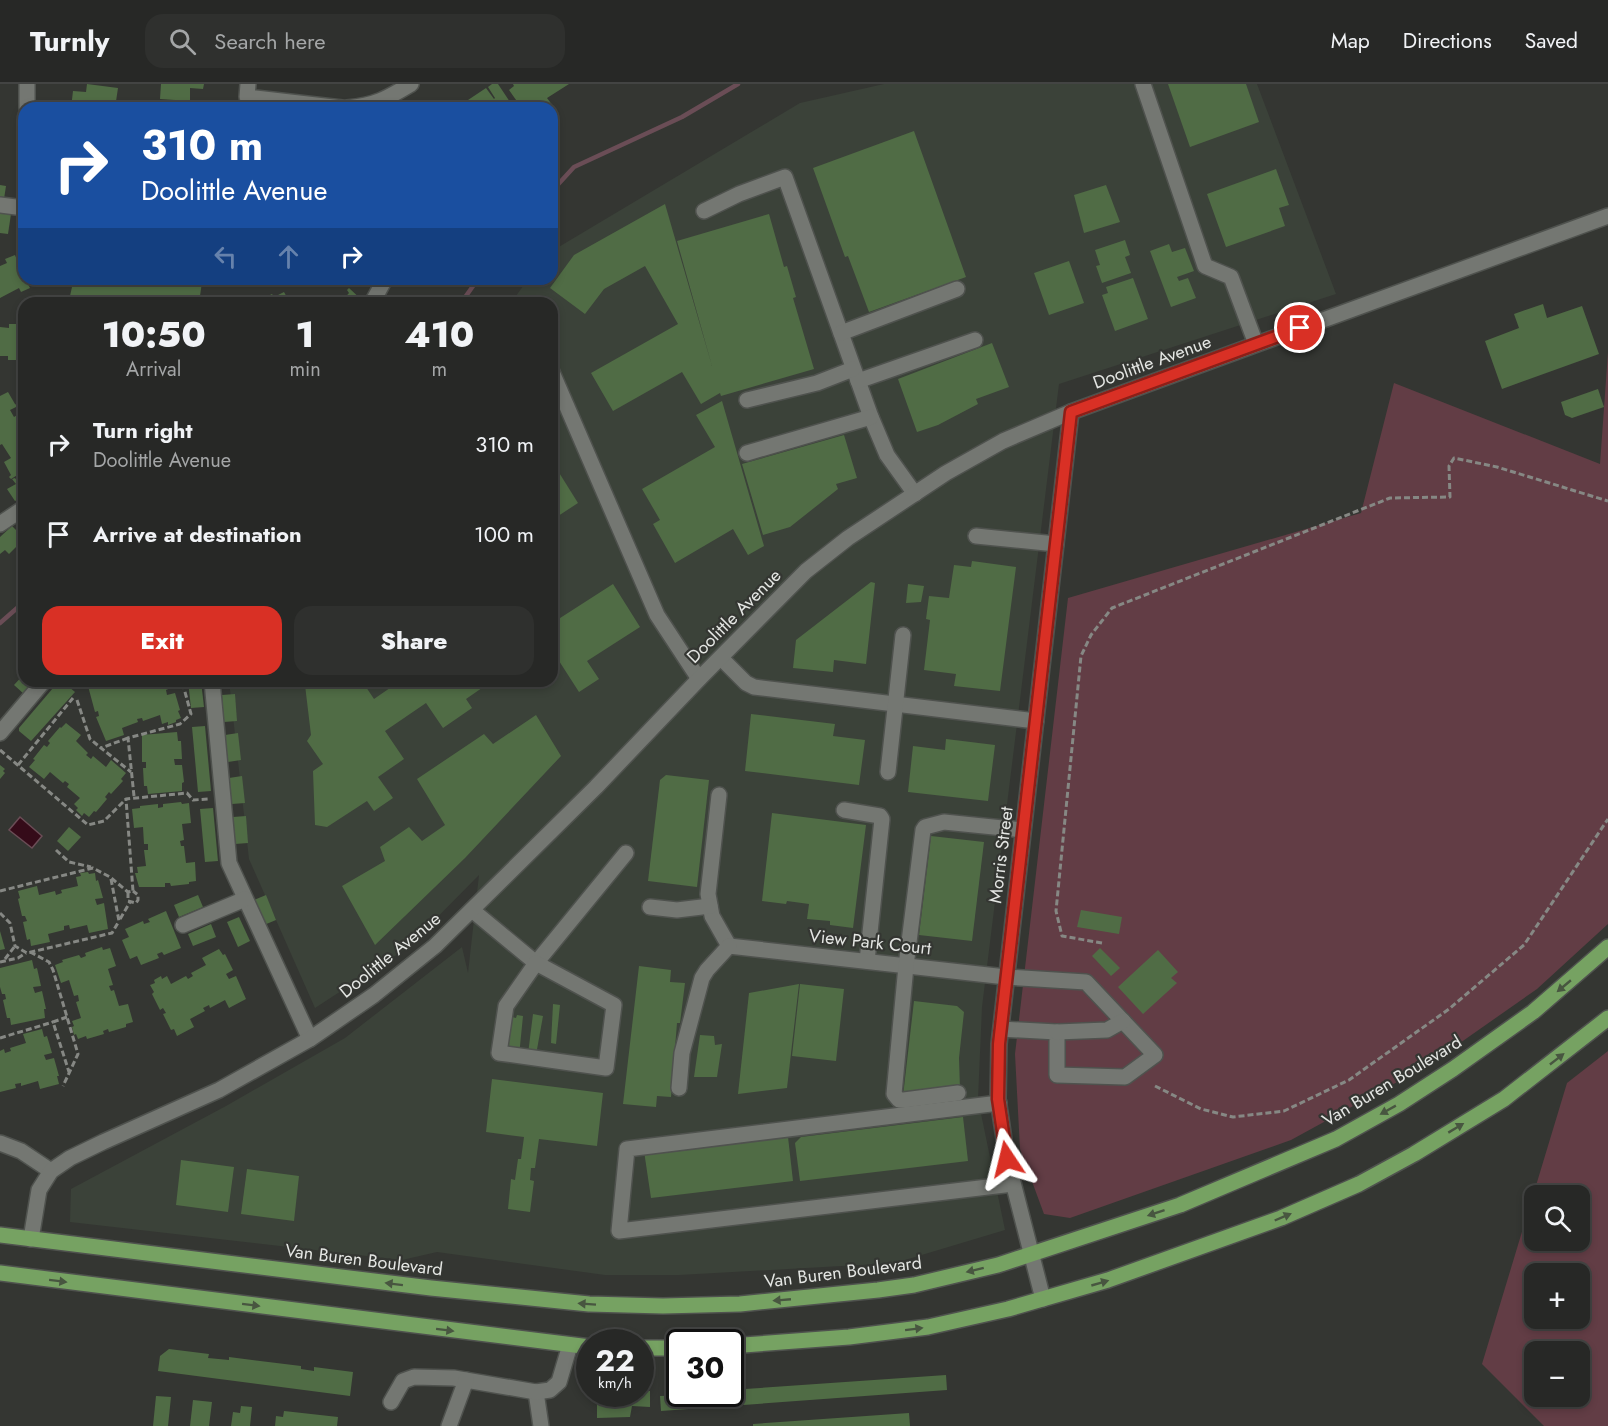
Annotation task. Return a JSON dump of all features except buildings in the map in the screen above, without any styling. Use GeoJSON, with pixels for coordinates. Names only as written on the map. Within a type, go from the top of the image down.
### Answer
{"type":"FeatureCollection","features":[{"type":"Feature","properties":{"kind":"main road","name":"Van Buren Boulevard"},"geometry":{"type":"LineString","coordinates":[[0,1235],[431,1288],[589,1304],[663,1306],[740,1304],[878,1290],[936,1280],[1031,1254],[1180,1205],[1336,1139],[1399,1104],[1453,1069],[1533,1012],[1608,947]]}},
{"type":"Feature","properties":{"kind":"main road"},"geometry":{"type":"LineString","coordinates":[[744,1345],[849,1337],[928,1327],[1043,1299],[1108,1280],[1281,1218],[1359,1184],[1414,1154],[1504,1099],[1608,1018]]}},
{"type":"Feature","properties":{"kind":"main road"},"geometry":{"type":"LineString","coordinates":[[0,1273],[576,1346]]}},
{"type":"Feature","properties":{"kind":"street"},"geometry":{"type":"LineString","coordinates":[[27,84],[27,102]]}},
{"type":"Feature","properties":{"kind":"street"},"geometry":{"type":"LineString","coordinates":[[379,102],[411,84]]}},
{"type":"Feature","properties":{"kind":"street"},"geometry":{"type":"LineString","coordinates":[[1143,84],[1204,266],[1231,277],[1256,344]]}},
{"type":"Feature","properties":{"kind":"street"},"geometry":{"type":"LineString","coordinates":[[248,90],[311,102]]}},
{"type":"Feature","properties":{"kind":"street"},"geometry":{"type":"LineString","coordinates":[[704,211],[739,194],[784,177],[871,417],[887,455],[915,494]]}},
{"type":"Feature","properties":{"kind":"street"},"geometry":{"type":"LineString","coordinates":[[0,205],[18,207]]}},
{"type":"Feature","properties":{"kind":"street","name":"Doolittle Avenue"},"geometry":{"type":"LineString","coordinates":[[51,1171],[70,1158],[103,1142],[219,1090],[310,1039],[374,995],[435,946],[472,910],[596,787],[806,571],[848,538],[946,473],[1003,441],[1071,412],[1608,216]]}},
{"type":"Feature","properties":{"kind":"street"},"geometry":{"type":"LineString","coordinates":[[841,333],[957,289]]}},
{"type":"Feature","properties":{"kind":"street"},"geometry":{"type":"LineString","coordinates":[[747,400],[855,375],[975,340]]}},
{"type":"Feature","properties":{"kind":"street"},"geometry":{"type":"LineString","coordinates":[[558,386],[657,615],[699,679]]}},
{"type":"Feature","properties":{"kind":"street","name":"Morris Street"},"geometry":{"type":"LineString","coordinates":[[1043,1299],[1007,1159],[999,1103],[1001,1029],[1071,412]]}},
{"type":"Feature","properties":{"kind":"street"},"geometry":{"type":"LineString","coordinates":[[747,453],[871,417]]}},
{"type":"Feature","properties":{"kind":"street"},"geometry":{"type":"LineString","coordinates":[[0,524],[18,512]]}},
{"type":"Feature","properties":{"kind":"street"},"geometry":{"type":"LineString","coordinates":[[976,536],[1056,544]]}},
{"type":"Feature","properties":{"kind":"street"},"geometry":{"type":"LineString","coordinates":[[888,772],[903,635]]}},
{"type":"Feature","properties":{"kind":"street"},"geometry":{"type":"LineString","coordinates":[[721,658],[746,683],[754,687],[1035,721]]}},
{"type":"Feature","properties":{"kind":"street"},"geometry":{"type":"LineString","coordinates":[[0,733],[39,687]]}},
{"type":"Feature","properties":{"kind":"street"},"geometry":{"type":"LineString","coordinates":[[213,687],[229,863],[310,1039]]}},
{"type":"Feature","properties":{"kind":"street"},"geometry":{"type":"LineString","coordinates":[[679,1088],[684,1045],[702,978],[729,946],[718,929],[710,906],[709,883],[719,795]]}},
{"type":"Feature","properties":{"kind":"street"},"geometry":{"type":"LineString","coordinates":[[844,810],[875,814],[882,819],[867,961]]}},
{"type":"Feature","properties":{"kind":"street"},"geometry":{"type":"LineString","coordinates":[[958,1093],[904,1100],[899,1100],[894,1094],[906,966],[923,830],[925,827],[944,822],[1023,830]]}},
{"type":"Feature","properties":{"kind":"street"},"geometry":{"type":"LineString","coordinates":[[472,910],[537,963],[614,1005],[606,1068],[499,1053],[506,1006],[537,963],[626,853]]}},
{"type":"Feature","properties":{"kind":"street"},"geometry":{"type":"LineString","coordinates":[[183,925],[245,899]]}},
{"type":"Feature","properties":{"kind":"street"},"geometry":{"type":"LineString","coordinates":[[650,907],[677,910],[710,906]]}},
{"type":"Feature","properties":{"kind":"street","name":"View Park Court"},"geometry":{"type":"LineString","coordinates":[[729,946],[1006,977],[1086,982],[1155,1055],[1125,1077],[1057,1075],[1057,1032]]}},
{"type":"Feature","properties":{"kind":"street"},"geometry":{"type":"LineString","coordinates":[[1001,1029],[1057,1032],[1107,1030],[1123,1021]]}},
{"type":"Feature","properties":{"kind":"street"},"geometry":{"type":"LineString","coordinates":[[999,1103],[627,1149],[619,1231],[1013,1184]]}},
{"type":"Feature","properties":{"kind":"street"},"geometry":{"type":"LineString","coordinates":[[0,1143],[21,1151],[51,1171],[39,1190],[32,1239]]}},
{"type":"Feature","properties":{"kind":"street"},"geometry":{"type":"LineString","coordinates":[[391,1402],[403,1382],[414,1377],[454,1378],[536,1392],[550,1390],[560,1382],[570,1345]]}},
{"type":"Feature","properties":{"kind":"street"},"geometry":{"type":"LineString","coordinates":[[449,1426],[466,1380]]}},
{"type":"Feature","properties":{"kind":"street"},"geometry":{"type":"LineString","coordinates":[[536,1392],[541,1426]]}},
{"type":"Feature","properties":{"kind":"path"},"geometry":{"type":"LineString","coordinates":[[1102,943],[1062,936],[1056,911],[1081,656],[1091,635],[1113,608],[1390,498],[1450,497],[1449,466],[1454,458],[1497,467],[1608,501]]}},
{"type":"Feature","properties":{"kind":"path"},"geometry":{"type":"LineString","coordinates":[[102,748],[128,738],[180,724],[191,714],[184,687]]}},
{"type":"Feature","properties":{"kind":"path"},"geometry":{"type":"LineString","coordinates":[[18,765],[75,699],[90,739],[131,772]]}},
{"type":"Feature","properties":{"kind":"path"},"geometry":{"type":"LineString","coordinates":[[128,738],[134,796]]}},
{"type":"Feature","properties":{"kind":"path"},"geometry":{"type":"LineString","coordinates":[[0,750],[88,825],[104,821],[126,799],[187,793],[193,800],[223,797]]}},
{"type":"Feature","properties":{"kind":"path"},"geometry":{"type":"LineString","coordinates":[[126,799],[133,891],[138,895],[136,903],[130,902]]}},
{"type":"Feature","properties":{"kind":"path"},"geometry":{"type":"LineString","coordinates":[[1155,1086],[1201,1109],[1233,1117],[1284,1111],[1349,1080],[1449,1009],[1524,945],[1608,819]]}},
{"type":"Feature","properties":{"kind":"path"},"geometry":{"type":"LineString","coordinates":[[56,850],[69,862],[93,868],[110,877],[128,892]]}},
{"type":"Feature","properties":{"kind":"path"},"geometry":{"type":"LineString","coordinates":[[0,891],[93,868]]}},
{"type":"Feature","properties":{"kind":"path"},"geometry":{"type":"LineString","coordinates":[[110,877],[119,921]]}},
{"type":"Feature","properties":{"kind":"path"},"geometry":{"type":"LineString","coordinates":[[128,892],[133,891]]}},
{"type":"Feature","properties":{"kind":"path"},"geometry":{"type":"LineString","coordinates":[[128,892],[130,902]]}},
{"type":"Feature","properties":{"kind":"path"},"geometry":{"type":"LineString","coordinates":[[2,962],[18,958],[28,952],[112,933],[130,902]]}},
{"type":"Feature","properties":{"kind":"path"},"geometry":{"type":"LineString","coordinates":[[0,913],[10,922],[15,946]]}},
{"type":"Feature","properties":{"kind":"path"},"geometry":{"type":"LineString","coordinates":[[15,946],[50,962],[78,1054],[63,1086]]}},
{"type":"Feature","properties":{"kind":"path"},"geometry":{"type":"LineString","coordinates":[[2,962],[15,946]]}},
{"type":"Feature","properties":{"kind":"path"},"geometry":{"type":"LineString","coordinates":[[0,1038],[67,1017]]}},
{"type":"Feature","properties":{"kind":"path"},"geometry":{"type":"LineString","coordinates":[[53,1022],[69,1073]]}},
{"type":"Feature","properties":{"kind":"shaded area"},"geometry":{"type":"Polygon","coordinates":[[[884,84],[1257,84],[1336,294],[1059,384],[982,1007],[978,1099],[1005,1230],[895,1263],[679,1275],[605,1275],[437,1252],[402,1260],[70,1222],[71,1189],[226,1106],[345,1038],[462,947],[468,973],[479,875],[407,948],[315,1008],[249,859],[230,687],[558,687],[558,297],[515,297],[524,285],[558,285],[558,247],[800,103],[884,84]]]}},
{"type":"Feature","properties":{"kind":"shaded area"},"geometry":{"type":"Polygon","coordinates":[[[1608,352],[1608,924],[1537,989],[1430,1064],[1291,1140],[1070,1218],[1044,1214],[1020,1149],[1015,1054],[1068,598],[1361,513],[1394,383],[1600,464],[1608,352]]]}},
{"type":"Feature","properties":{"kind":"shaded area"},"geometry":{"type":"Polygon","coordinates":[[[20,817],[42,836],[32,848],[9,830],[20,817]]]}},
{"type":"Feature","properties":{"kind":"shaded area"},"geometry":{"type":"Polygon","coordinates":[[[1608,1051],[1608,1426],[1544,1426],[1525,1407],[1590,1407],[1590,1341],[1524,1341],[1524,1406],[1482,1364],[1524,1225],[1524,1251],[1590,1251],[1590,1185],[1536,1185],[1567,1083],[1608,1051]]]}},
{"type":"Feature","properties":{"kind":"waterway"},"geometry":{"type":"LineString","coordinates":[[558,184],[574,167],[682,117],[738,84]]}},
{"type":"Feature","properties":{"kind":"waterway"},"geometry":{"type":"LineString","coordinates":[[465,297],[474,285]]}},
{"type":"Feature","properties":{"kind":"waterway"},"geometry":{"type":"LineString","coordinates":[[0,623],[18,607]]}},
{"type":"Feature","properties":{"kind":"route"},"geometry":{"type":"LineString","coordinates":[[1007,1159],[998,1099],[999,1044],[1071,412],[1300,328]]}}]}
